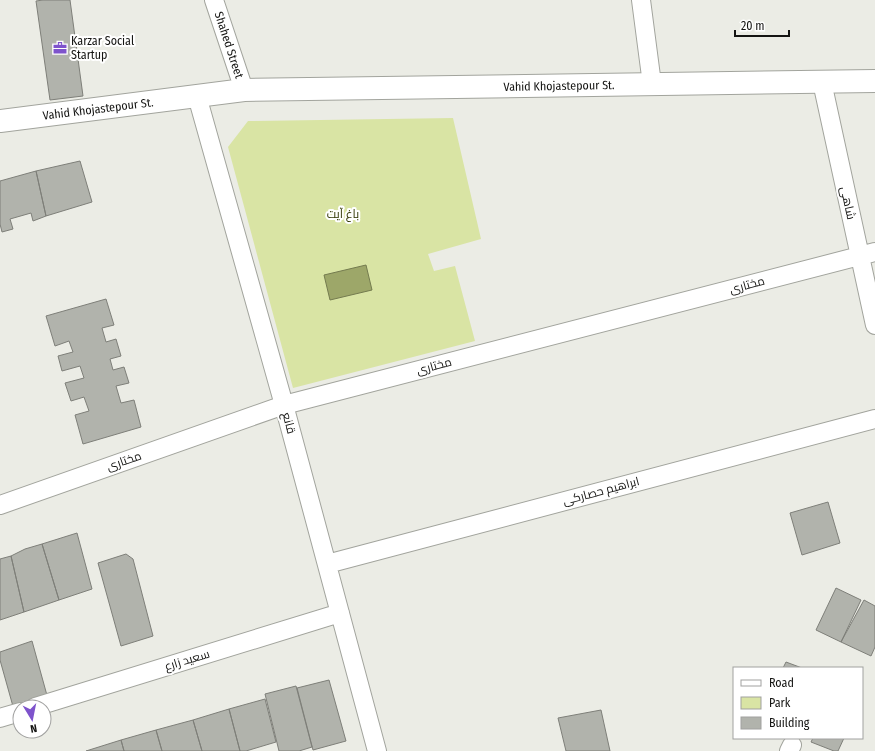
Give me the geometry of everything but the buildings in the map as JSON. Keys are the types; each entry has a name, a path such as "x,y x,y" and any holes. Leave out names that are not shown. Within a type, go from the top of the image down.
{"main road":[{"name":"Vahid Khojastepour St.","path":"0,121 244,90 875,81"}],"street":[{"name":"Shahed Street","path":"214,0 244,90"},
{"path":"641,0 652,84"},
{"name":"شاهی","path":"822,82 867,254 875,325"},
{"name":"قانع","path":"197,96 284,405 377,751"},
{"name":"مختاری","path":"0,505 284,405 867,254"},
{"name":"ابراهیم حصارکی","path":"327,564 875,418"},
{"name":"سعید زارع","path":"52,702 340,613"},
{"path":"0,718 12,714"}],"green space":[{"name":"باغ آیت","path":"453,118 481,239 428,254 434,271 455,266 475,341 293,388 228,147 248,121"}],"shaded area":[{"path":"366,265 372,290 330,300 324,275"}],"place":[{"name":"Karzar Social Startup","path":"60,48"}]}
